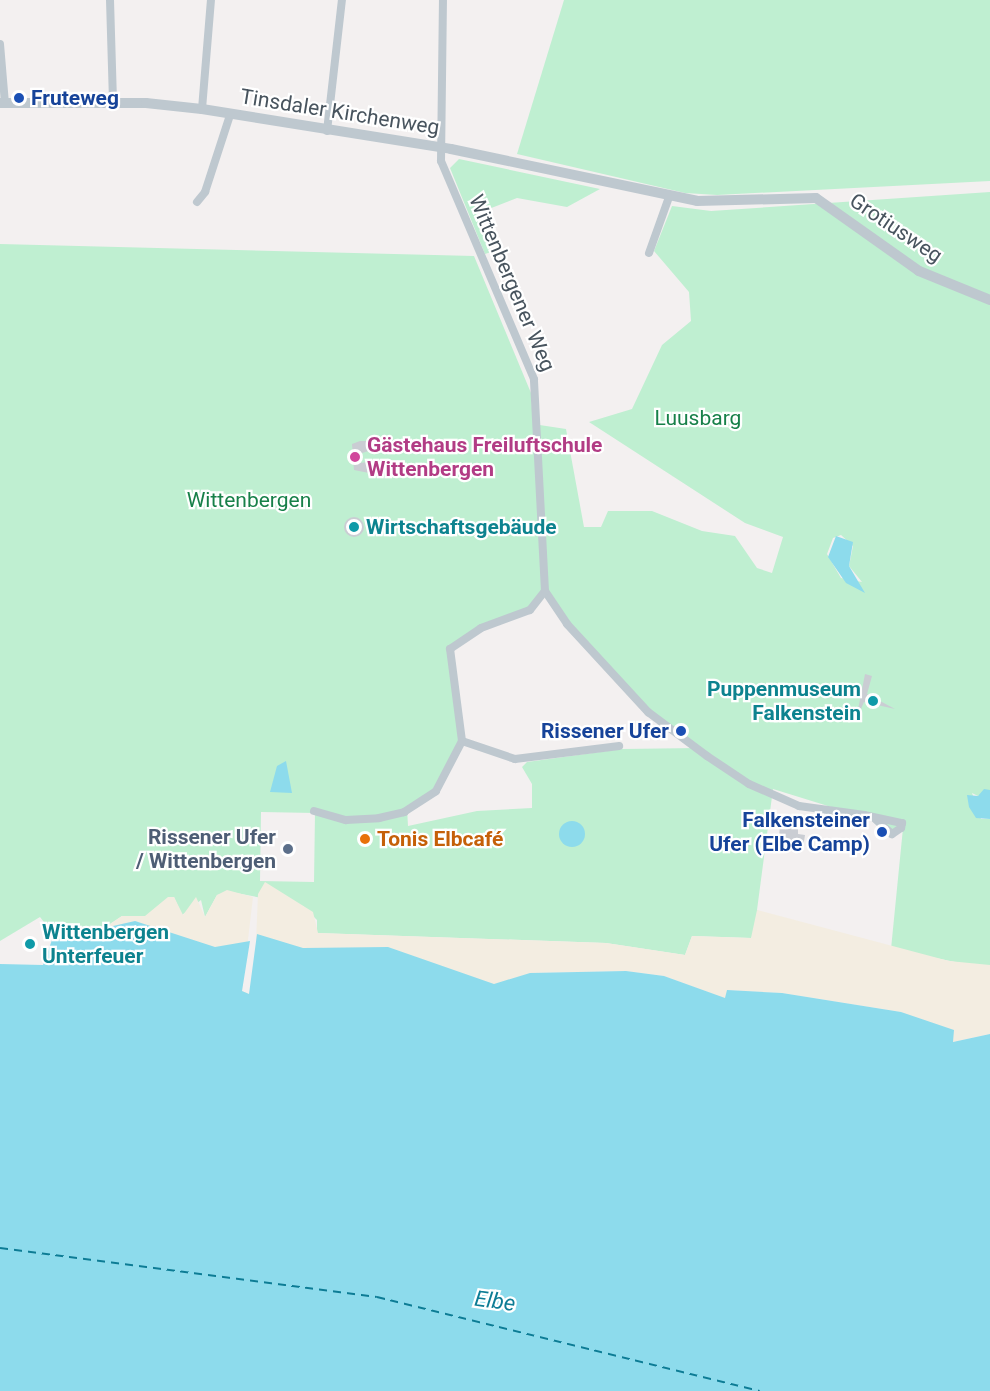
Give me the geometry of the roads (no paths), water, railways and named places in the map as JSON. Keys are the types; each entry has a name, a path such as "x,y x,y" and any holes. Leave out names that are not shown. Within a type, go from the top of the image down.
{"street":[{"path":"110,0 112,102"},
{"path":"202,109 211,0"},
{"path":"327,131 342,0"},
{"name":"Wittenbergener Weg","path":"442,0 439,149 534,379 545,591"},
{"path":"0,44 3,103"},
{"name":"Tinsdaler Kirchenweg","path":"3,103 112,102 202,109 439,149 669,197 712,203 816,198"},
{"path":"197,202 230,115"},
{"path":"649,253 669,197"},
{"name":"Grotiusweg","path":"816,198 919,271 990,300"},
{"path":"314,811 354,820 404,812 445,781 462,741 450,649 481,628 530,610 545,591 567,624 648,712 707,756 753,786 799,806 874,818"},
{"path":"462,741 516,759 619,746"}],"water":[{"path":"836,536 853,542 849,566 865,593 846,583 828,557"},
{"path":"286,761 292,793 270,792 277,766"},
{"path":"984,789 990,790 990,819 976,818 969,807 967,795 978,796"},
{"path":"572,821 581,825 585,834 581,843 572,847 563,843 559,834 563,825"},
{"name":"Elbe","path":"135,921 215,947 250,941 242,991 249,994 257,934 303,948 388,947 494,984 530,973 626,971 664,976 725,998 727,990 782,993 901,1012 954,1030 953,1042 990,1034 990,1391 0,1391 0,964 43,965 52,940 104,936 113,926"}],"place":[{"name":"Fruteweg","path":"19,98"},
{"name":"Gästehaus Freiluftschule Wittenbergen","path":"355,457"},
{"name":"Wirtschaftsgebäude","path":"354,527"},
{"name":"Puppenmuseum Falkenstein","path":"873,701"},
{"name":"Rissener Ufer","path":"681,731"},
{"name":"Falkensteiner Ufer (Elbe Camp)","path":"882,832"},
{"name":"Tonis Elbcafé","path":"365,839"},
{"name":"Rissener Ufer / Wittenbergen","path":"288,849"},
{"name":"Wittenbergen Unterfeuer","path":"30,944"}],"park label":[{"name":"Luusbarg","path":"698,418"},
{"name":"Wittenbergen","path":"249,500"}]}
